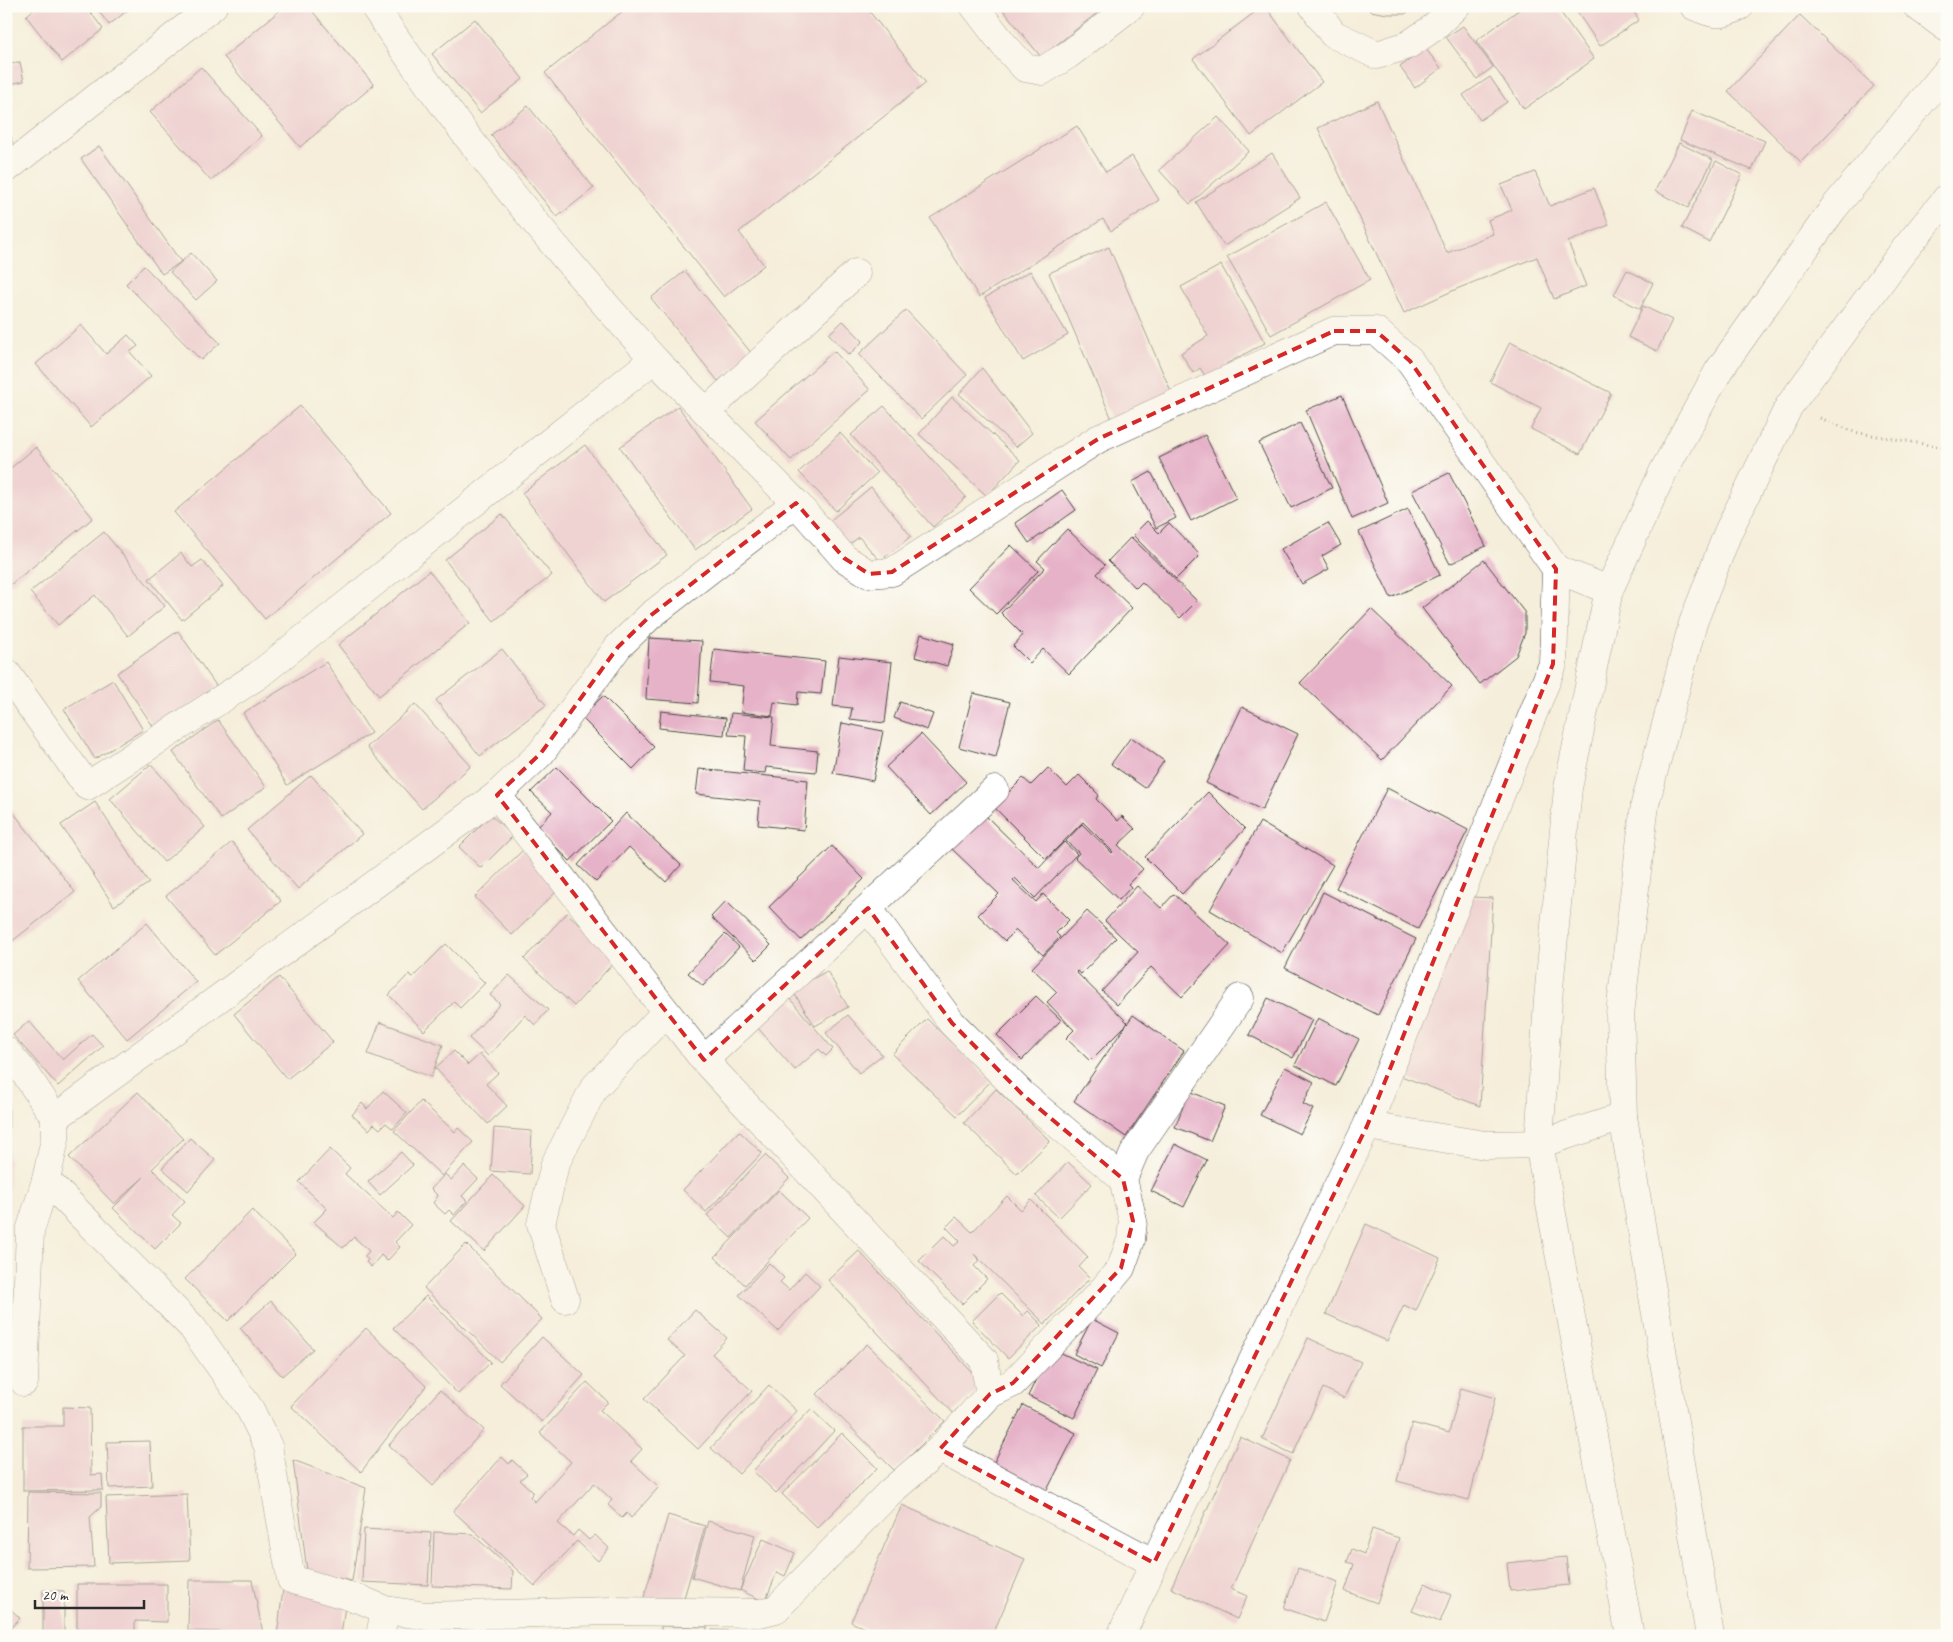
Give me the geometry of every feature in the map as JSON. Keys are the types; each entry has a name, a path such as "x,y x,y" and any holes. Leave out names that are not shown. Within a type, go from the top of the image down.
{"main road":[{"path":"6,169 213,6"},
{"path":"974,6 1004,45 1025,68 1042,71 1068,55 1131,6"},
{"path":"1313,6 1333,34 1378,55 1408,45 1432,28 1456,6"},
{"path":"1694,6 1712,14 1730,12 1740,6"},
{"path":"1917,6 1947,28"},
{"path":"382,9 453,120 606,306 654,359 796,503 844,558 869,574 892,572 1098,439 1334,331 1376,331 1410,361 1556,569 1609,590"},
{"path":"1630,1636 1539,1144 1548,999 1568,788 1609,590 1663,472 1719,370 1833,209 1947,71"},
{"path":"1710,1636 1623,1116 1620,1014 1645,804 1693,623 1728,532 1789,406 1901,254 1947,198"},
{"path":"706,411 856,273"},
{"path":"6,672 87,786 257,676 654,359"},
{"path":"55,1118 497,795 541,753 618,647 650,616 796,503"},
{"path":"1121,1636 1154,1563 1367,1126 1552,664 1556,569"},
{"path":"704,1060 994,790"},
{"path":"497,795 704,1060 984,1360 990,1394"},
{"path":"46,1180 192,1327 250,1409 268,1446 291,1579 362,1600 382,1623 427,1616 612,1611 760,1613 776,1609 890,1492 940,1449 990,1394 1013,1383 1100,1293 1121,1268 1130,1240 1132,1221 1122,1179 1023,1095 952,1023 868,908"},
{"path":"1122,1179 1135,1152 1240,998"},
{"path":"565,1299 541,1224 555,1164 594,1088 666,1012"},
{"path":"6,1051 26,1073 55,1118 55,1139 46,1180 30,1231 24,1382"},
{"path":"1367,1126 1485,1145 1539,1144 1623,1116"},
{"path":"940,1449 1154,1563"}],"path":[{"path":"1789,406 1854,432 1947,448"}],"highlighted area":[{"path":"1334,331 1376,331 1410,361 1556,569 1553,664 1367,1126 1154,1563 940,1449 990,1394 1013,1383 1121,1268 1133,1221 1123,1179 1023,1095 952,1023 868,908 704,1060 497,795 541,753 618,647 650,616 796,503 844,558 869,574 892,572 1098,439"}],"building":[{"path":"38,6 86,6 103,29 62,62 26,16"},
{"path":"95,6 133,6 109,25"},
{"path":"285,6 308,6 374,85 300,147 224,57"},
{"path":"629,6 865,6 926,83 739,232 764,265 724,297 545,73"},
{"path":"1000,6 1106,6 1041,57"},
{"path":"1265,6 1322,82 1251,136 1193,59"},
{"path":"1366,6 1415,6 1405,14 1388,14 1370,11"},
{"path":"1524,6 1556,6 1594,59 1524,109 1476,41"},
{"path":"1573,6 1630,6 1639,20 1600,46"},
{"path":"1800,15 1874,86 1801,162 1728,91"},
{"path":"475,19 523,79 480,113 432,54"},
{"path":"1463,26 1493,67 1477,79 1446,37"},
{"path":"1425,48 1441,68 1415,88 1400,67"},
{"path":"7,49 11,64 20,62 24,81 6,85"},
{"path":"201,67 262,136 211,181 150,112"},
{"path":"1490,77 1507,102 1480,120 1463,95"},
{"path":"1377,101 1447,253 1493,234 1488,220 1512,210 1501,185 1535,172 1550,206 1594,188 1609,225 1568,242 1586,286 1554,299 1537,257 1459,288 1404,313 1318,128"},
{"path":"528,106 594,188 557,217 491,135"},
{"path":"1692,111 1765,141 1752,170 1680,140"},
{"path":"1218,117 1249,151 1190,204 1159,170"},
{"path":"6,118 15,152 6,154"},
{"path":"1077,126 1106,172 1132,156 1159,200 1111,231 1103,219 979,297 930,218"},
{"path":"1679,143 1713,160 1688,208 1655,191"},
{"path":"99,146 181,262 162,274 81,159"},
{"path":"1272,153 1300,198 1224,246 1196,202"},
{"path":"1716,161 1742,175 1709,242 1682,228"},
{"path":"1326,202 1370,280 1271,335 1227,257"},
{"path":"1109,247 1172,394 1112,419 1049,273"},
{"path":"191,253 217,281 196,300 170,272"},
{"path":"1221,265 1265,343 1226,364 1233,376 1213,388 1200,368 1193,373 1181,353 1208,336 1181,287"},
{"path":"144,266 220,343 201,360 126,284"},
{"path":"1627,270 1653,283 1640,309 1614,295"},
{"path":"685,271 752,354 718,381 651,298"},
{"path":"1030,271 1068,335 1023,361 985,298"},
{"path":"1643,306 1672,320 1657,351 1628,337"},
{"path":"906,310 967,375 921,419 859,354"},
{"path":"843,321 863,341 849,355 829,334"},
{"path":"81,325 106,354 128,335 138,346 130,352 151,376 91,427 36,364"},
{"path":"1510,342 1611,393 1580,454 1531,429 1541,408 1490,382"},
{"path":"834,351 870,390 791,460 755,421"},
{"path":"982,368 1032,433 1016,447 959,394"},
{"path":"1342,395 1388,503 1352,519 1306,410"},
{"path":"952,397 1020,460 987,496 919,434"},
{"path":"300,406 391,513 265,619 174,512"},
{"path":"678,406 752,509 695,550 620,447"},
{"path":"884,406 966,497 933,527 851,435"},
{"path":"1300,423 1332,488 1291,508 1259,443"},
{"path":"840,433 877,473 836,511 799,472"},
{"path":"1205,435 1236,498 1191,521 1159,458"},
{"path":"585,445 667,555 604,602 522,493"},
{"path":"36,447 93,518 9,586 6,582 6,472"},
{"path":"1151,472 1176,518 1156,528 1132,482"},
{"path":"1449,473 1486,546 1450,564 1412,491"},
{"path":"871,487 911,536 880,561 859,537 845,548 826,524"},
{"path":"1062,490 1076,510 1029,543 1015,523"},
{"path":"1408,509 1440,575 1391,598 1359,532"},
{"path":"502,514 552,575 494,621 445,560"},
{"path":"1147,521 1159,533 1169,523 1200,555 1176,579 1133,535"},
{"path":"1328,523 1341,545 1322,556 1329,569 1302,584 1281,549"},
{"path":"1067,529 1105,565 1097,574 1132,608 1069,674 1043,649 1030,663 1013,646 1023,635 1001,613 1045,568 1037,561"},
{"path":"104,532 165,606 128,636 95,595 58,625 30,592"},
{"path":"1131,537 1197,601 1180,618 1142,582 1136,588 1108,561"},
{"path":"1011,545 1038,571 996,614 969,588"},
{"path":"181,553 192,567 202,560 223,586 182,620 149,579"},
{"path":"1484,560 1525,613 1525,633 1516,656 1480,684 1422,608"},
{"path":"429,571 470,623 379,696 338,645"},
{"path":"1371,609 1452,686 1382,760 1300,683"},
{"path":"178,631 217,687 155,729 117,673"},
{"path":"921,634 954,644 947,666 915,657"},
{"path":"649,638 702,641 698,703 646,699"},
{"path":"502,649 546,705 480,756 436,700"},
{"path":"714,649 825,661 821,694 798,692 797,705 774,702 772,716 741,712 744,686 710,682"},
{"path":"839,656 892,662 885,723 850,719 852,708 833,706"},
{"path":"326,662 371,733 287,785 243,713"},
{"path":"113,680 143,730 95,759 64,709"},
{"path":"973,693 1010,702 996,757 959,747"},
{"path":"603,696 654,747 633,769 581,717"},
{"path":"900,702 933,714 927,730 894,718"},
{"path":"415,704 471,766 422,809 367,747"},
{"path":"1242,707 1298,734 1262,810 1206,783"},
{"path":"661,711 726,718 724,735 659,728"},
{"path":"731,713 774,717 771,746 818,751 816,772 766,767 765,773 743,771 746,736 728,735"},
{"path":"218,720 266,787 221,819 173,752"},
{"path":"842,723 883,731 873,781 833,773"},
{"path":"921,734 966,782 931,815 886,767"},
{"path":"1131,737 1164,761 1145,788 1111,764"},
{"path":"151,764 205,827 164,862 110,799"},
{"path":"557,767 611,821 570,861 537,828 552,812 531,792"},
{"path":"1048,768 1067,787 1079,775 1099,795 1096,799 1118,821 1122,816 1135,829 1118,845 1143,869 1128,884 1131,887 1119,900 1075,858 1079,853 1066,841 1082,824 1113,852 1083,822 1046,859 994,807 1023,778 1031,785"},
{"path":"699,769 808,780 804,830 758,825 760,801 696,794"},
{"path":"311,775 362,834 298,889 247,830"},
{"path":"1387,788 1468,830 1418,929 1336,888"},
{"path":"1208,792 1245,829 1182,894 1145,857"},
{"path":"95,802 149,883 114,906 61,825"},
{"path":"6,803 75,892 6,946"},
{"path":"626,813 681,865 666,882 629,847 596,882 578,865"},
{"path":"984,814 1039,868 1064,842 1077,854 1035,898 1015,878 1013,880 1036,902 1043,894 1069,920 1056,933 1060,937 1043,955 1016,930 1005,941 978,915 999,894 951,848"},
{"path":"491,815 513,836 481,868 459,847"},
{"path":"1260,822 1333,865 1282,953 1210,910"},
{"path":"232,842 281,901 215,955 166,896"},
{"path":"832,846 864,879 801,940 769,907"},
{"path":"523,850 560,888 512,935 475,897"},
{"path":"1137,886 1161,908 1174,894 1230,945 1182,997 1151,967 1117,1005 1102,991 1138,952 1105,921"},
{"path":"1323,892 1416,939 1378,1015 1285,968"},
{"path":"1471,897 1493,898 1480,1106 1401,1076"},
{"path":"726,901 771,945 756,960 711,917"},
{"path":"1087,911 1116,938 1081,974 1076,972 1128,1023 1090,1061 1066,1038 1074,1030 1047,1002 1057,992 1032,968"},
{"path":"567,913 617,959 574,1006 524,959"},
{"path":"147,923 196,982 127,1039 78,981"},
{"path":"725,934 739,947 703,986 688,973"},
{"path":"446,944 485,983 460,1008 454,1002 424,1031 389,995 409,974 413,977"},
{"path":"827,971 848,1007 815,1026 792,990"},
{"path":"509,975 548,1010 535,1025 525,1015 488,1056 469,1038 500,1004 490,995"},
{"path":"279,977 333,1042 287,1079 234,1014"},
{"path":"1036,996 1061,1020 1022,1060 997,1035"},
{"path":"1268,998 1312,1020 1293,1058 1249,1035"},
{"path":"790,999 833,1049 826,1056 819,1049 795,1070 757,1027"},
{"path":"848,1015 882,1055 859,1073 826,1033"},
{"path":"1133,1015 1184,1051 1126,1137 1074,1101"},
{"path":"1318,1018 1359,1039 1336,1086 1295,1065"},
{"path":"927,1019 991,1081 957,1116 892,1054"},
{"path":"29,1021 63,1060 92,1034 103,1046 58,1086 13,1035"},
{"path":"380,1022 443,1045 431,1077 368,1054"},
{"path":"454,1051 468,1065 480,1054 498,1073 486,1084 507,1106 488,1124 435,1068"},
{"path":"1285,1067 1314,1082 1303,1104 1313,1109 1300,1134 1260,1115"},
{"path":"996,1089 1050,1141 1017,1174 964,1123"},
{"path":"383,1091 407,1113 393,1129 386,1123 380,1129 374,1124 369,1130 352,1115 362,1103 367,1109"},
{"path":"1189,1091 1225,1106 1210,1141 1175,1127"},
{"path":"138,1092 183,1139 152,1169 185,1201 172,1215 181,1223 155,1249 113,1208 144,1177 114,1204 69,1157"},
{"path":"6,1100 9,1100 8,1252 6,1252"},
{"path":"421,1101 455,1132 458,1128 473,1142 442,1176 394,1131"},
{"path":"494,1128 532,1131 530,1174 491,1171"},
{"path":"739,1131 762,1153 706,1212 683,1190"},
{"path":"190,1138 215,1160 188,1191 162,1168"},
{"path":"1175,1144 1207,1160 1184,1207 1151,1191"},
{"path":"330,1149 350,1168 345,1174 393,1218 398,1212 411,1225 395,1242 400,1247 387,1261 381,1255 371,1267 366,1262 368,1260 365,1256 369,1251 354,1237 343,1248 314,1222 327,1209 299,1182"},
{"path":"401,1152 413,1165 380,1195 368,1182"},
{"path":"765,1155 789,1178 731,1238 707,1215"},
{"path":"1068,1162 1092,1184 1059,1218 1036,1196"},
{"path":"464,1166 478,1179 462,1196 467,1201 454,1215 449,1210 445,1214 433,1203 438,1196 431,1189 445,1174 451,1180"},
{"path":"493,1175 525,1206 484,1251 451,1221"},
{"path":"779,1190 808,1218 745,1285 715,1257"},
{"path":"1007,1196 1021,1210 1031,1200 1088,1257 1079,1267 1090,1278 1045,1324 974,1254 979,1260 974,1266 987,1279 962,1304 919,1261 944,1236 954,1246 960,1241 946,1227 956,1217 972,1232"},
{"path":"252,1210 296,1253 228,1321 185,1279"},
{"path":"1366,1224 1440,1258 1416,1311 1404,1305 1387,1341 1326,1314"},
{"path":"466,1244 542,1319 500,1362 424,1288"},
{"path":"859,1251 983,1384 953,1413 828,1280"},
{"path":"769,1263 784,1278 780,1282 789,1290 805,1272 820,1286 778,1331 739,1295"},
{"path":"1000,1293 1023,1316 1028,1311 1042,1325 1008,1358 972,1321"},
{"path":"426,1296 491,1362 458,1394 393,1328"},
{"path":"271,1301 313,1349 282,1376 240,1328"},
{"path":"695,1310 727,1338 712,1354 752,1391 698,1449 644,1399 685,1356 667,1340"},
{"path":"1092,1319 1119,1333 1101,1368 1074,1354"},
{"path":"366,1328 426,1386 361,1472 291,1406"},
{"path":"542,1337 584,1375 542,1422 500,1384"},
{"path":"1308,1338 1361,1362 1344,1398 1323,1388 1293,1454 1262,1439"},
{"path":"867,1344 945,1421 895,1471 817,1394"},
{"path":"1051,1348 1097,1370 1074,1418 1028,1396"},
{"path":"587,1382 608,1402 600,1410 642,1449 631,1461 659,1487 631,1518 627,1513 622,1518 608,1505 612,1500 594,1483 558,1523 573,1536 578,1530 589,1540 595,1535 609,1548 598,1561 577,1541 535,1586 453,1511 502,1457 509,1464 512,1460 527,1474 520,1480 533,1492 530,1497 535,1502 571,1462 540,1433"},
{"path":"769,1385 797,1411 739,1474 711,1448"},
{"path":"1461,1388 1495,1398 1469,1500 1397,1481 1412,1423 1449,1433"},
{"path":"440,1390 484,1430 433,1486 389,1445"},
{"path":"1023,1405 1076,1433 1044,1496 991,1468"},
{"path":"63,1407 90,1408 91,1475 102,1474 103,1490 23,1491 23,1426 63,1426"},
{"path":"811,1409 834,1431 776,1493 753,1471"},
{"path":"842,1433 877,1468 817,1528 782,1494"},
{"path":"1240,1437 1290,1460 1231,1589 1247,1596 1237,1619 1171,1588"},
{"path":"150,1441 152,1486 109,1488 107,1442"},
{"path":"293,1460 366,1488 352,1581 307,1571"},
{"path":"28,1492 101,1493 101,1507 90,1517 94,1567 27,1568"},
{"path":"187,1494 190,1560 109,1563 106,1497"},
{"path":"902,1505 1025,1559 992,1636 882,1636 851,1622"},
{"path":"668,1515 705,1526 681,1608 644,1597"},
{"path":"708,1521 755,1535 740,1591 692,1577"},
{"path":"364,1529 431,1533 428,1585 362,1582"},
{"path":"1372,1529 1399,1538 1377,1603 1345,1591 1354,1564 1347,1562 1352,1549 1364,1554"},
{"path":"434,1532 472,1534 513,1571 512,1589 432,1586"},
{"path":"763,1539 795,1553 785,1576 777,1572 765,1602 740,1590"},
{"path":"1566,1557 1569,1585 1510,1591 1507,1563"},
{"path":"1298,1568 1338,1582 1324,1622 1284,1608"},
{"path":"189,1580 252,1580 263,1633 188,1631"},
{"path":"1425,1583 1451,1595 1440,1622 1412,1611"},
{"path":"77,1584 167,1584 167,1622 135,1621 135,1636 77,1636"},
{"path":"283,1589 346,1598 341,1636 277,1636"},
{"path":"43,1590 64,1591 64,1636 43,1636"},
{"path":"6,1605 20,1618 6,1633"},
{"path":"661,1626 707,1627 707,1636 661,1636"},
{"path":"712,1630 770,1632 770,1636 712,1636"}]}
